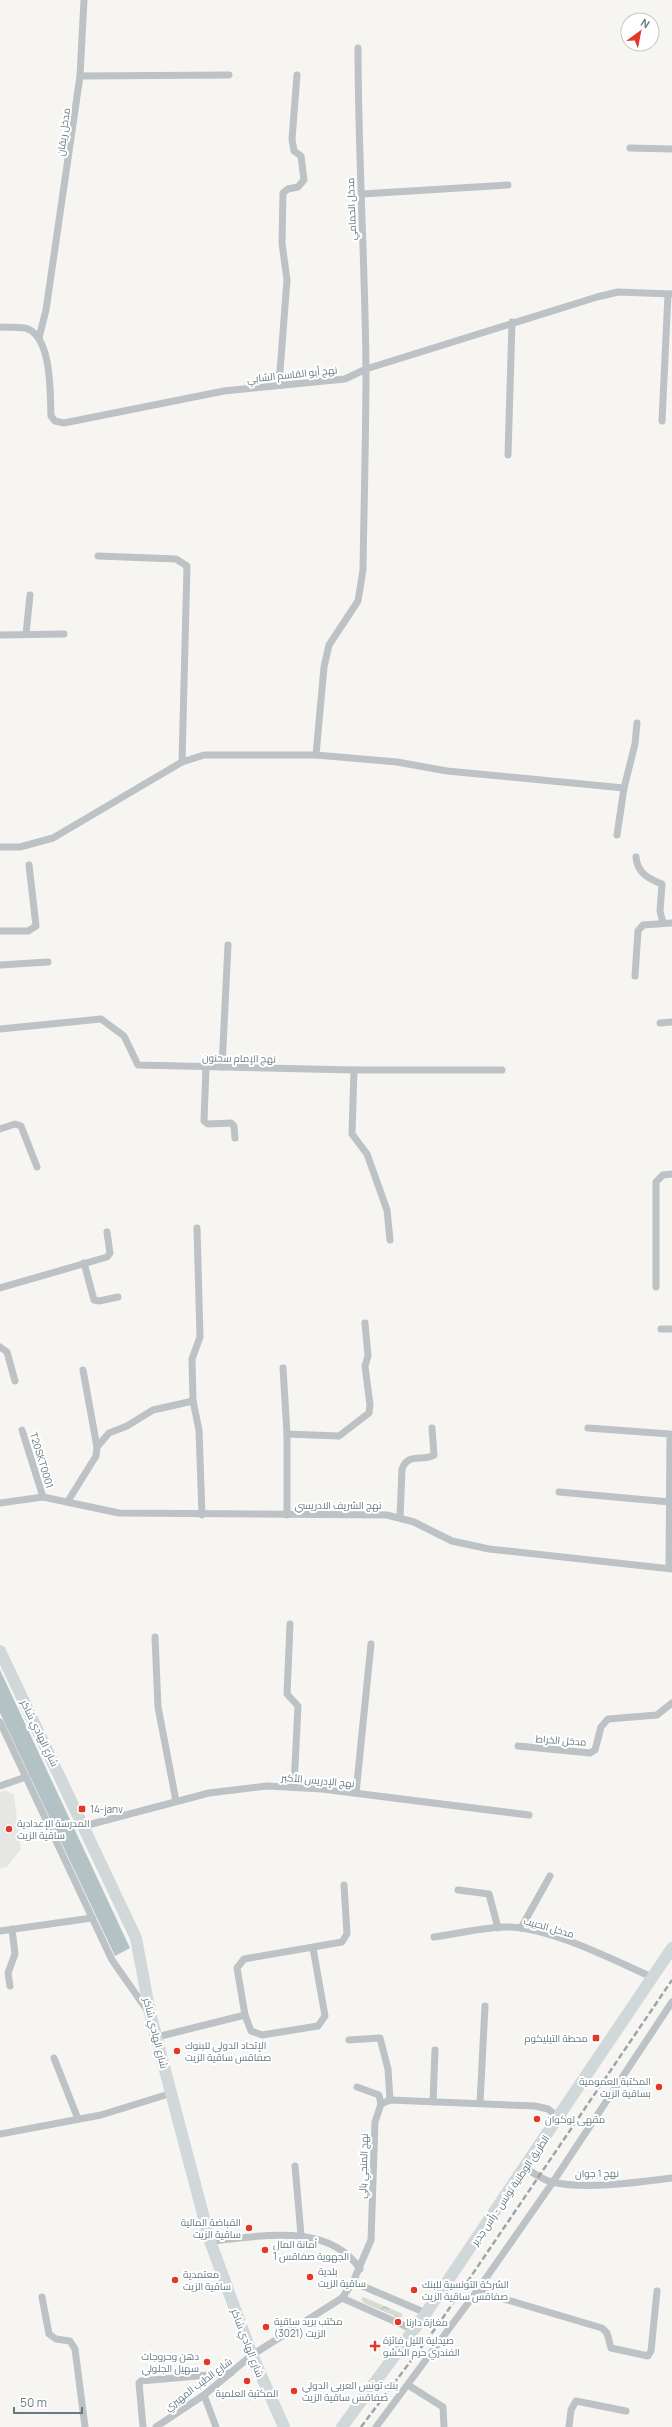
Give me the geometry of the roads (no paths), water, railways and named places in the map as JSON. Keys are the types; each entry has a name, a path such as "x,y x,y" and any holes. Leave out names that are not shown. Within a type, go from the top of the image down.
{"main road":[{"name":"شارع الهادي شاكر","path":"0,1651 136,1938 150,2013 210,2241 252,2355 284,2427"},
{"name":"الطريق الوطنية تونس - رأس جدير","path":"342,2427 426,2313 654,1978 672,1948"}],"street":[{"name":"مدخل ريقان","path":"39,338 46,310 80,76 84,0"},
{"name":"مدخل الحمامي","path":"316,755 323,674 329,645 358,601 362,588 366,369 362,194 358,155 358,48"},
{"path":"80,76 229,75"},
{"path":"279,384 287,280 282,243 283,193 288,189 298,187 304,180 301,156 294,151 292,139 297,75"},
{"path":"630,148 672,149"},
{"path":"362,194 508,185"},
{"name":"نهج أبو القاسم الشابي","path":"39,338 46,351 51,416 56,421 64,422 224,391 279,384 345,379 366,369 512,322 618,292 670,294"},
{"path":"662,421 670,294"},
{"path":"508,455 512,322"},
{"path":"0,327 28,329 39,338"},
{"path":"98,556 176,559 187,566 182,762"},
{"path":"26,634 30,595"},
{"path":"0,635 64,634"},
{"path":"617,835 624,788 635,744 637,723"},
{"path":"0,847 20,847 53,838 182,762 204,755 316,755 397,762 447,771 624,788"},
{"path":"636,857 637,864 648,879 662,884 660,910 663,923"},
{"path":"0,931 28,930 36,926 30,865"},
{"path":"636,976 638,931 643,925 672,923"},
{"path":"222,1067 228,945"},
{"path":"0,965 48,962"},
{"name":"نهج الإمام سحنون","path":"0,1029 100,1019 124,1036 138,1065 354,1070 502,1070"},
{"path":"660,1023 672,1022"},
{"path":"206,1067 204,1121 208,1124 231,1123 234,1126 235,1138"},
{"path":"354,1070 352,1134 367,1154 385,1206 390,1240"},
{"path":"0,1128 15,1124 21,1126 37,1167"},
{"path":"656,1287 656,1182 663,1175 672,1174"},
{"path":"197,1228 200,1337 192,1359 193,1401 199,1430 202,1515"},
{"path":"0,1288 84,1264 109,1255 107,1232"},
{"path":"84,1264 94,1300 99,1301 118,1297"},
{"path":"287,1434 339,1436 369,1413 370,1405 365,1366 368,1356 365,1323"},
{"path":"661,1329 672,1329"},
{"path":"0,1347 7,1352 15,1381"},
{"path":"283,1368 287,1434 287,1516"},
{"path":"68,1501 89,1470 96,1456 97,1448 83,1370"},
{"path":"97,1448 109,1433 127,1426 153,1410 193,1401"},
{"path":"400,1518 403,1466 413,1458 434,1455 432,1428"},
{"path":"588,1428 671,1434 671,1568"},
{"name":"T20SKT0001","path":"22,1430 43,1497"},
{"path":"559,1492 670,1502"},
{"name":"نهج الشريف الادريسي","path":"0,1504 43,1497 68,1501 88,1508 119,1513 287,1516 387,1515 414,1522 452,1541 489,1549 671,1568"},
{"path":"290,1624 287,1694 297,1702 298,1710 294,1786"},
{"path":"155,1637 158,1707 176,1801"},
{"path":"356,1793 371,1644"},
{"name":"مدخل الخراط","path":"518,1746 590,1753 595,1750 601,1727 608,1719 657,1715 672,1703"},
{"path":"0,1722 112,1960 150,2013"},
{"path":"0,1786 26,1777"},
{"name":"نهج الإدريس الأكبر","path":"84,1826 209,1793 267,1786 294,1786 529,1815"},
{"path":"521,1928 550,1876"},
{"path":"313,1948 325,2016 318,2026 262,2035 251,2031 245,2015 237,1968 244,1959 342,1942 347,1934 344,1885"},
{"path":"458,1890 489,1894 498,1928"},
{"path":"0,1931 92,1918"},
{"name":"مدخل الحبيب","path":"434,1937 498,1928 521,1928 589,1950 654,1978"},
{"path":"10,1986 8,1974 15,1954 12,1929"},
{"path":"376,2427 477,2290 553,2182 672,2002"},
{"path":"480,2102 485,2006"},
{"path":"157,2037 245,2015"},
{"path":"349,2040 380,2038 388,2069 390,2100"},
{"path":"433,2102 435,2050"},
{"path":"54,2058 78,2119"},
{"path":"357,2087 379,2095 381,2104 390,2100 480,2102 548,2109 559,2118"},
{"path":"0,2134 101,2115 172,2093"},
{"name":"نهج المنجي بالي","path":"252,2355 342,2298 360,2269 371,2240 375,2122 381,2104"},
{"path":"295,2166 301,2235"},
{"name":"نهج 1 جوان","path":"525,2168 540,2178 553,2182 618,2183 672,2178"},
{"path":"210,2241 301,2235 343,2250 360,2269"},
{"path":"353,2282 426,2313"},
{"path":"477,2290 602,2328 607,2333 611,2348 648,2356 651,2351 657,2292"},
{"path":"42,2297 49,2334 56,2339 70,2341 75,2349 85,2427"},
{"path":"342,2298 414,2330"},
{"name":"شارع الطيب المهيري","path":"156,2427 204,2395 252,2355"},
{"path":"143,2427 139,2393 139,2383 141,2381 231,2373"},
{"path":"408,2385 443,2407 444,2427"},
{"path":"204,2395 216,2427"},
{"path":"569,2427 571,2410 576,2400 626,2411"}],"railway":[{"path":"361,2427 438,2325 672,1980"}],"place":[{"name":"14-janv","path":"82,1809"},
{"name":"المدرسة الإعدادية ساقية الزيت","path":"9,1829"},
{"name":"محطة التيليكوم","path":"596,2038"},
{"name":"الإتحاد الدولي للبنوك صفاقس ساقية الزيت","path":"177,2051"},
{"name":"المكتبة العمومية بساقية الزيت","path":"659,2087"},
{"name":"مقهى لوكوان","path":"537,2119"},
{"name":"القباضة المالية ساقية الزيت","path":"249,2228"},
{"name":"أمانة المال الجهوية صفاقس 1","path":"265,2250"},
{"name":"بلدية ساقية الزيت","path":"310,2277"},
{"name":"معتمدية ساقية الزيت","path":"175,2280"},
{"name":"الشركة التونسية للبنك صفاقس ساقية الزيت","path":"414,2290"},
{"name":"مغازة دارنا","path":"398,2322"},
{"name":"مكتب بريد ساقية الزيت (3021)","path":"266,2327"},
{"name":"صيدلية الليل فائزة الفندري حرم الكشو","path":"375,2346"},
{"name":"دهن وحروجات سهيل الجلولي","path":"207,2362"},
{"name":"المكتبة العلمية","path":"247,2381"},
{"name":"بنك تونس العربي الدولي صفاقس ساقية الزيت","path":"294,2391"}]}
